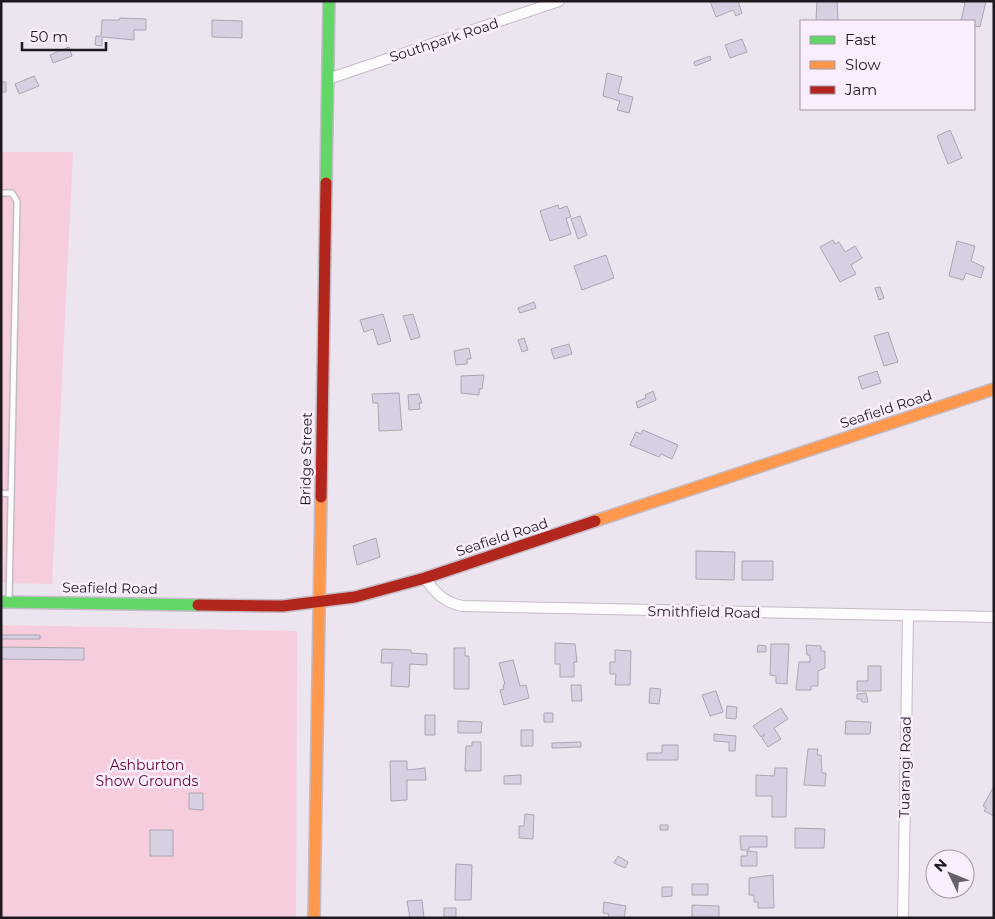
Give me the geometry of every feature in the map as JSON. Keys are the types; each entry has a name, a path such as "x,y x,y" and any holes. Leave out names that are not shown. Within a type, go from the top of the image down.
{"street":[{"name":"Bridge Street","path":"314,918 329,1"},
{"name":"Southpark Road","path":"328,79 560,1"},
{"name":"Seafield Road","path":"5,602 283,606 319,604 371,594 425,578 994,389"},
{"name":"Smithfield Road","path":"425,578 438,595 452,604 462,606 994,617"},
{"name":"Tuarangi Road","path":"903,918 908,616"}],"lane":[{"path":"1,193 12,193 16,201 11,494 5,602"},
{"path":"1,493 11,494"}],"green space":[{"path":"1,152 73,152 52,584 1,583"},
{"name":"Ashburton Show Grounds","path":"1,625 297,631 296,918 1,918"}],"building":[{"path":"710,1 738,1 742,13 736,16 733,10 716,17"},
{"path":"817,1 837,1 838,20 816,20"},
{"path":"959,1 986,1 980,27 975,26 975,20 961,20 965,3"},
{"path":"120,18 146,19 146,30 134,30 134,40 102,37 102,46 95,45 96,36 101,36 102,20 119,20"},
{"path":"212,20 242,21 242,38 212,37"},
{"path":"742,39 747,52 730,58 725,45"},
{"path":"69,47 72,56 53,63 50,55"},
{"path":"710,56 711,60 695,66 694,62"},
{"path":"607,73 622,77 618,93 633,97 629,113 617,110 620,101 603,96"},
{"path":"34,76 39,86 19,94 15,84"},
{"path":"1,82 6,82 6,92 1,92"},
{"path":"950,130 962,158 948,164 937,136"},
{"path":"558,205 559,209 567,206 571,217 566,218 571,234 550,241 540,211"},
{"path":"580,216 587,235 578,239 571,219"},
{"path":"833,240 835,244 839,242 845,252 855,246 862,258 851,265 856,274 840,282 820,247"},
{"path":"957,241 975,246 971,261 984,267 981,278 966,273 963,280 949,276"},
{"path":"606,255 614,278 582,290 574,266"},
{"path":"880,287 884,298 879,300 875,288"},
{"path":"534,302 536,308 520,313 518,308"},
{"path":"383,314 391,341 378,345 373,329 364,332 360,320"},
{"path":"413,314 420,337 411,340 403,316"},
{"path":"888,332 898,362 884,366 874,336"},
{"path":"524,338 528,350 522,352 518,340"},
{"path":"569,344 572,354 554,359 551,349"},
{"path":"469,348 471,359 467,359 467,364 456,365 454,351"},
{"path":"877,371 881,383 862,389 858,377"},
{"path":"484,375 479,395 461,393 461,376"},
{"path":"653,391 656,400 638,408 636,402 646,398 645,395"},
{"path":"399,393 402,430 379,431 378,403 373,403 372,394"},
{"path":"419,394 422,403 419,403 420,409 409,410 408,395"},
{"path":"643,430 678,445 672,459 661,454 659,457 630,445 636,432 641,434"},
{"path":"376,538 380,557 357,565 353,546"},
{"path":"696,551 735,552 734,580 696,579"},
{"path":"742,561 773,561 773,580 742,580"},
{"path":"1,635 40,635 40,639 1,639"},
{"path":"555,643 575,644 577,662 574,662 574,677 560,677 560,664 555,664"},
{"path":"771,644 789,644 787,684 776,683 776,676 770,675"},
{"path":"758,645 766,646 766,652 757,652"},
{"path":"806,645 821,646 821,651 825,651 825,668 818,671 818,686 811,686 811,690 796,690 799,662 810,662 810,655 807,655"},
{"path":"1,647 84,648 84,660 1,659"},
{"path":"454,648 465,648 465,656 469,656 469,689 454,689"},
{"path":"382,649 411,650 411,653 427,654 427,665 410,664 409,687 391,686 392,663 381,663"},
{"path":"615,650 631,651 630,685 615,685 616,674 610,674 610,662 615,662"},
{"path":"513,660 520,686 526,685 529,698 504,705 500,690 504,689 503,685 505,684 499,663"},
{"path":"868,666 881,666 881,691 857,691 857,681 868,681"},
{"path":"571,685 581,685 582,701 572,701"},
{"path":"650,688 661,689 659,704 649,703"},
{"path":"716,691 723,712 710,716 702,695"},
{"path":"866,693 868,702 862,702 861,699 857,699 857,694"},
{"path":"727,706 737,707 736,719 726,718"},
{"path":"781,708 788,719 774,728 781,739 768,747 762,738 765,734 761,737 753,726"},
{"path":"544,713 553,713 553,722 544,722"},
{"path":"425,715 435,715 435,735 425,735"},
{"path":"458,721 482,722 481,733 458,733"},
{"path":"846,721 871,722 870,734 845,734"},
{"path":"521,730 533,730 533,746 521,746"},
{"path":"714,734 736,736 735,751 729,751 729,742 714,741"},
{"path":"472,742 481,742 481,771 465,771 466,746 472,746"},
{"path":"581,742 581,747 552,748 552,743"},
{"path":"662,745 678,745 678,760 647,760 647,753 662,753"},
{"path":"808,749 818,749 817,755 821,755 822,773 826,773 825,786 804,785"},
{"path":"390,761 407,761 407,770 425,768 426,780 407,780 407,800 391,801"},
{"path":"775,768 787,768 786,817 772,817 772,796 756,796 756,775 774,776"},
{"path":"521,775 521,784 504,784 504,776"},
{"path":"994,786 994,816 984,811 986,808 983,806"},
{"path":"189,793 203,793 203,810 189,809"},
{"path":"525,814 534,815 533,839 519,838 519,826 524,826"},
{"path":"660,825 668,825 668,830 660,830"},
{"path":"795,828 825,829 824,848 795,848"},
{"path":"150,830 173,830 173,856 150,856"},
{"path":"740,836 767,836 767,847 749,847 749,850 741,850"},
{"path":"747,851 757,852 757,866 741,866 741,856 747,856"},
{"path":"618,856 628,862 625,868 614,863"},
{"path":"456,864 472,865 471,900 455,900"},
{"path":"773,875 774,908 758,908 758,902 754,902 754,895 749,895 749,878"},
{"path":"692,884 708,884 708,895 692,895"},
{"path":"662,887 672,887 672,896 662,897"},
{"path":"422,900 424,918 410,918 407,901"},
{"path":"604,902 626,906 624,918 608,918 609,914 603,913"},
{"path":"692,905 719,906 719,918 692,918"},
{"path":"444,908 456,908 456,917 444,917"}],"traffic: fast":[{"path":"326,183 329,1"},
{"path":"1,602 198,605"}],"traffic: slow":[{"path":"595,521 994,389"},
{"path":"314,918 321,497"}],"traffic: jam":[{"path":"321,497 326,183"},
{"path":"198,605 283,606 355,597 425,578 595,521"}]}
